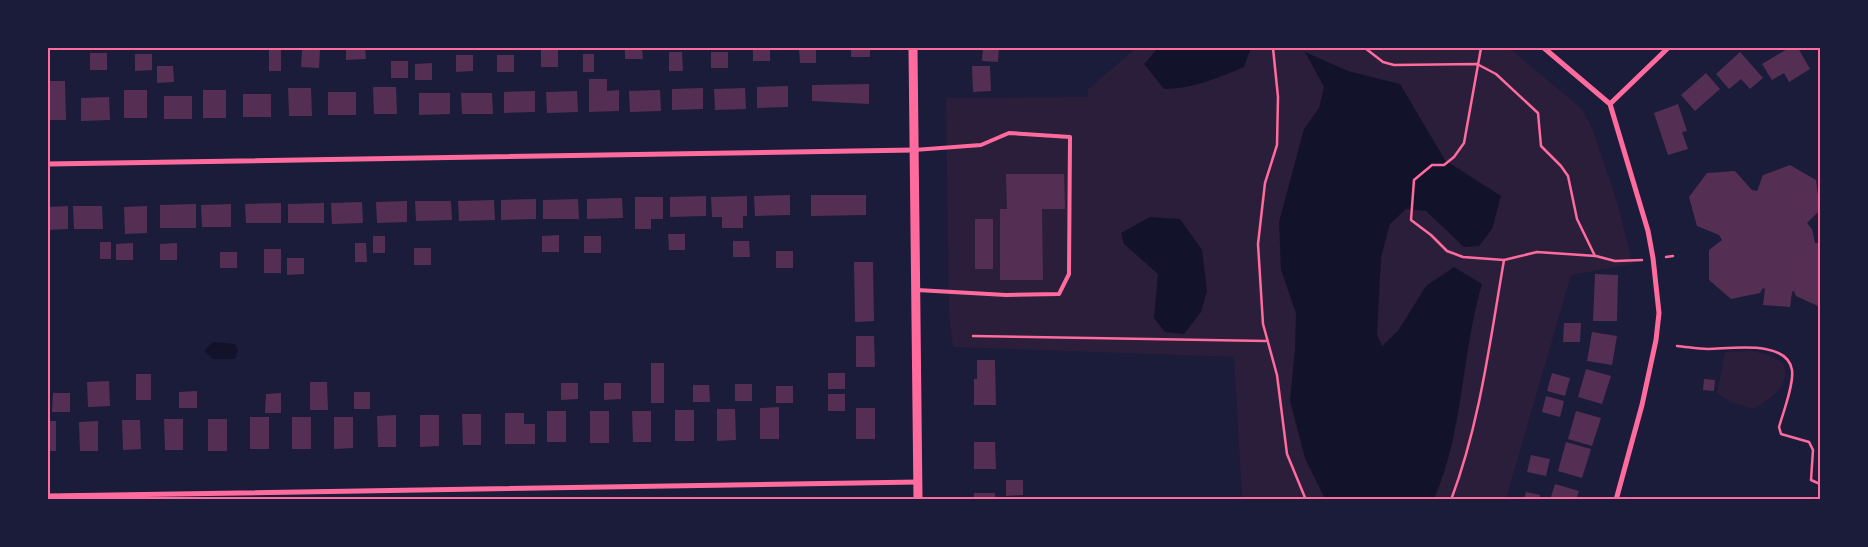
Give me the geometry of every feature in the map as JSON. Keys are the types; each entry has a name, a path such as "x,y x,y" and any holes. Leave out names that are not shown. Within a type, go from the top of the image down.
{"street":[{"path":"913,48 918,500"},
{"path":"1544,48 1610,104 1648,231 1659,313 1656,340 1642,405 1616,500"},
{"path":"1610,104 1668,48"},
{"path":"48,164 914,150"},
{"path":"48,496 918,482"}],"lane":[{"path":"914,150 981,145 1009,134 1070,137 1069,274 1059,294 1006,295 917,290"}],"path":[{"path":"1273,48 1278,97 1276,144 1264,182 1258,244 1266,341 1277,375 1287,454 1306,500"},
{"path":"1365,48 1383,62 1394,65 1478,64 1496,74 1538,113 1541,146 1568,176 1577,219 1596,256"},
{"path":"1481,48 1464,143 1454,157 1444,165 1432,165 1414,180 1411,220 1431,235 1446,251 1464,257 1504,260 1537,252 1596,256 1615,261 1642,260"},
{"path":"1666,256 1673,256"},
{"path":"1451,500 1462,470 1476,418 1504,260"},
{"path":"973,336 1266,341"},
{"path":"1678,346 1707,349 1756,347 1781,355 1789,362 1792,372 1779,427 1781,434 1809,442 1813,450 1811,480 1820,484"}],"shaded area":[{"path":"1136,48 1509,48 1582,109 1592,128 1615,195 1633,264 1571,275 1506,499 1242,499 1234,357 953,347 949,315 946,98 1087,97 1088,89"},
{"path":"1158,48 1251,48 1244,67 1195,85 1164,89 1144,64"},
{"path":"1305,52 1348,71 1400,84 1445,160 1501,196 1492,229 1479,246 1464,247 1426,211 1406,209 1390,224 1381,257 1377,335 1382,346 1398,331 1426,286 1454,267 1482,284 1475,311 1451,447 1434,499 1325,499 1305,458 1290,401 1296,313 1281,270 1279,222 1304,129 1319,108 1324,87"},
{"path":"1150,217 1180,219 1202,250 1207,291 1201,312 1184,334 1165,332 1154,318 1158,274 1124,244 1121,233"},
{"path":"213,342 235,344 238,351 235,359 213,359 204,351"},
{"path":"1752,351 1769,355 1783,363 1785,371 1782,385 1773,396 1753,409 1731,402 1717,393 1725,352"}],"building":[{"path":"346,48 365,48 366,59 346,60"},
{"path":"625,48 642,48 643,59 625,59"},
{"path":"753,48 770,48 770,61 753,61"},
{"path":"799,48 816,48 816,63 800,63"},
{"path":"851,48 870,48 870,57 851,57"},
{"path":"983,48 999,48 998,62 982,61"},
{"path":"1789,48 1798,48 1810,69 1789,82 1784,73 1772,80 1762,64"},
{"path":"269,50 281,50 281,71 269,71"},
{"path":"302,50 320,50 319,68 301,67"},
{"path":"541,50 558,50 558,67 541,67"},
{"path":"669,52 682,52 683,71 669,71"},
{"path":"711,52 728,52 728,68 711,68"},
{"path":"1740,52 1763,78 1750,89 1741,79 1729,89 1716,74"},
{"path":"90,53 107,53 107,70 90,70"},
{"path":"135,54 152,54 152,70 135,71"},
{"path":"583,54 594,54 594,72 583,72"},
{"path":"456,55 473,55 473,71 456,72"},
{"path":"497,55 514,55 514,72 497,72"},
{"path":"391,61 408,61 408,78 391,78"},
{"path":"432,63 432,80 415,80 415,64"},
{"path":"157,66 173,66 174,82 157,83"},
{"path":"972,66 990,66 991,91 973,92"},
{"path":"1706,73 1720,89 1695,111 1681,95"},
{"path":"589,79 607,79 607,91 619,90 619,111 589,112"},
{"path":"48,81 65,81 66,120 48,120"},
{"path":"869,84 869,104 812,101 812,85"},
{"path":"788,86 788,107 757,108 757,87"},
{"path":"373,87 396,87 397,114 374,114"},
{"path":"288,88 311,88 312,116 289,116"},
{"path":"703,88 703,109 672,110 672,89"},
{"path":"745,88 746,109 715,110 714,89"},
{"path":"124,90 147,90 147,118 124,118"},
{"path":"203,90 226,90 226,118 203,118"},
{"path":"660,90 661,111 630,112 629,91"},
{"path":"535,91 535,112 504,113 504,92"},
{"path":"577,91 578,112 547,113 546,92"},
{"path":"328,92 356,92 356,115 328,115"},
{"path":"419,93 450,93 450,114 419,115"},
{"path":"461,93 492,93 493,114 462,114"},
{"path":"243,94 271,94 271,117 243,117"},
{"path":"164,96 192,96 192,119 164,119"},
{"path":"109,97 110,120 81,121 81,98"},
{"path":"1678,104 1687,131 1682,132 1688,149 1668,155 1654,113"},
{"path":"1790,165 1816,180 1820,210 1807,223 1812,229 1815,243 1820,243 1820,307 1796,296 1794,291 1792,292 1790,307 1763,305 1765,289 1763,288 1760,293 1731,299 1709,280 1709,250 1722,240 1719,235 1697,226 1689,197 1707,173 1735,171 1752,190 1757,191 1763,175"},
{"path":"1006,174 1064,174 1065,209 1042,209 1043,280 1000,280 1000,209 1007,209"},
{"path":"790,195 790,215 755,216 754,196"},
{"path":"811,195 866,195 866,215 811,216"},
{"path":"706,196 706,216 670,217 670,197"},
{"path":"747,196 747,216 743,216 743,228 722,228 722,217 712,217 711,197"},
{"path":"635,197 663,197 663,219 651,219 651,229 635,229"},
{"path":"622,198 623,218 587,219 587,199"},
{"path":"536,199 536,219 501,220 501,200"},
{"path":"578,199 579,219 543,219 543,200"},
{"path":"494,200 495,220 459,221 458,201"},
{"path":"407,201 407,222 377,223 376,202"},
{"path":"415,201 451,201 452,220 416,221"},
{"path":"362,202 363,223 332,224 331,203"},
{"path":"281,203 281,223 246,223 245,204"},
{"path":"324,203 324,223 288,223 288,204"},
{"path":"196,204 196,228 160,228 160,205"},
{"path":"231,204 231,227 202,227 201,205"},
{"path":"68,206 68,229 48,230 48,207"},
{"path":"73,206 102,206 103,229 74,229"},
{"path":"147,206 147,233 125,234 124,207"},
{"path":"975,219 993,219 993,269 975,269"},
{"path":"668,234 685,234 685,250 669,250"},
{"path":"559,235 559,252 542,252 542,236"},
{"path":"373,236 385,236 385,253 373,253"},
{"path":"584,236 601,236 601,253 584,253"},
{"path":"733,241 749,241 750,257 733,257"},
{"path":"100,242 111,242 111,259 100,259"},
{"path":"133,243 133,260 116,260 116,244"},
{"path":"177,243 177,260 160,260 160,244"},
{"path":"355,243 366,243 367,262 355,262"},
{"path":"414,248 431,248 431,265 414,265"},
{"path":"264,249 281,249 281,273 264,273"},
{"path":"776,251 793,251 793,268 776,268"},
{"path":"220,252 237,252 237,268 220,268"},
{"path":"48,254 50,254 50,271 48,271"},
{"path":"287,258 304,258 304,274 287,275"},
{"path":"854,262 873,262 874,321 855,322"},
{"path":"1595,274 1618,275 1617,321 1593,321"},
{"path":"1564,323 1581,323 1580,342 1563,342"},
{"path":"1592,332 1617,336 1612,365 1587,361"},
{"path":"856,336 874,336 875,367 856,367"},
{"path":"977,360 995,360 996,405 974,405 974,379 977,379"},
{"path":"651,363 664,363 664,403 651,403"},
{"path":"1586,369 1611,376 1602,404 1578,397"},
{"path":"828,373 845,373 845,389 828,389"},
{"path":"1552,373 1570,378 1565,396 1547,391"},
{"path":"136,374 151,374 151,400 136,400"},
{"path":"1704,379 1715,380 1714,391 1703,390"},
{"path":"109,381 110,406 88,407 87,382"},
{"path":"310,382 327,382 328,410 310,410"},
{"path":"561,383 578,383 578,399 561,400"},
{"path":"604,383 621,383 621,399 604,400"},
{"path":"735,384 752,384 752,401 735,401"},
{"path":"693,385 709,385 710,402 693,402"},
{"path":"776,386 793,386 793,403 776,403"},
{"path":"197,391 197,408 179,408 179,392"},
{"path":"354,392 370,392 370,409 354,409"},
{"path":"53,393 70,393 70,412 52,412"},
{"path":"281,393 281,413 265,413 266,394"},
{"path":"828,394 845,394 845,411 828,411"},
{"path":"1546,396 1564,401 1560,417 1542,412"},
{"path":"779,407 779,439 760,439 760,408"},
{"path":"856,408 875,408 875,439 856,439"},
{"path":"717,409 735,409 736,440 717,441"},
{"path":"675,410 694,410 694,441 675,441"},
{"path":"547,411 566,411 566,442 547,442"},
{"path":"590,411 609,411 609,443 590,443"},
{"path":"632,411 651,411 651,442 633,442"},
{"path":"1576,411 1601,418 1592,446 1568,439"},
{"path":"505,413 524,413 524,424 535,424 535,444 505,444"},
{"path":"462,414 481,414 481,445 463,445"},
{"path":"396,415 396,447 378,447 377,416"},
{"path":"420,415 439,415 439,446 420,447"},
{"path":"250,417 269,417 269,449 250,449"},
{"path":"292,417 311,417 311,449 292,449"},
{"path":"334,417 353,417 353,448 334,449"},
{"path":"164,419 183,419 183,450 165,450"},
{"path":"208,419 227,419 227,451 208,451"},
{"path":"122,420 140,420 141,449 123,450"},
{"path":"48,421 56,421 56,451 48,451"},
{"path":"98,421 98,451 80,451 79,422"},
{"path":"974,442 995,442 996,469 974,469"},
{"path":"1566,442 1591,449 1582,478 1558,471"},
{"path":"1531,455 1550,459 1546,476 1527,472"},
{"path":"1006,480 1023,480 1023,495 1006,496"},
{"path":"1555,484 1579,491 1576,500 1550,500"},
{"path":"1526,492 1540,495 1539,500 1524,500"},
{"path":"974,493 995,493 995,500 974,500"}]}
